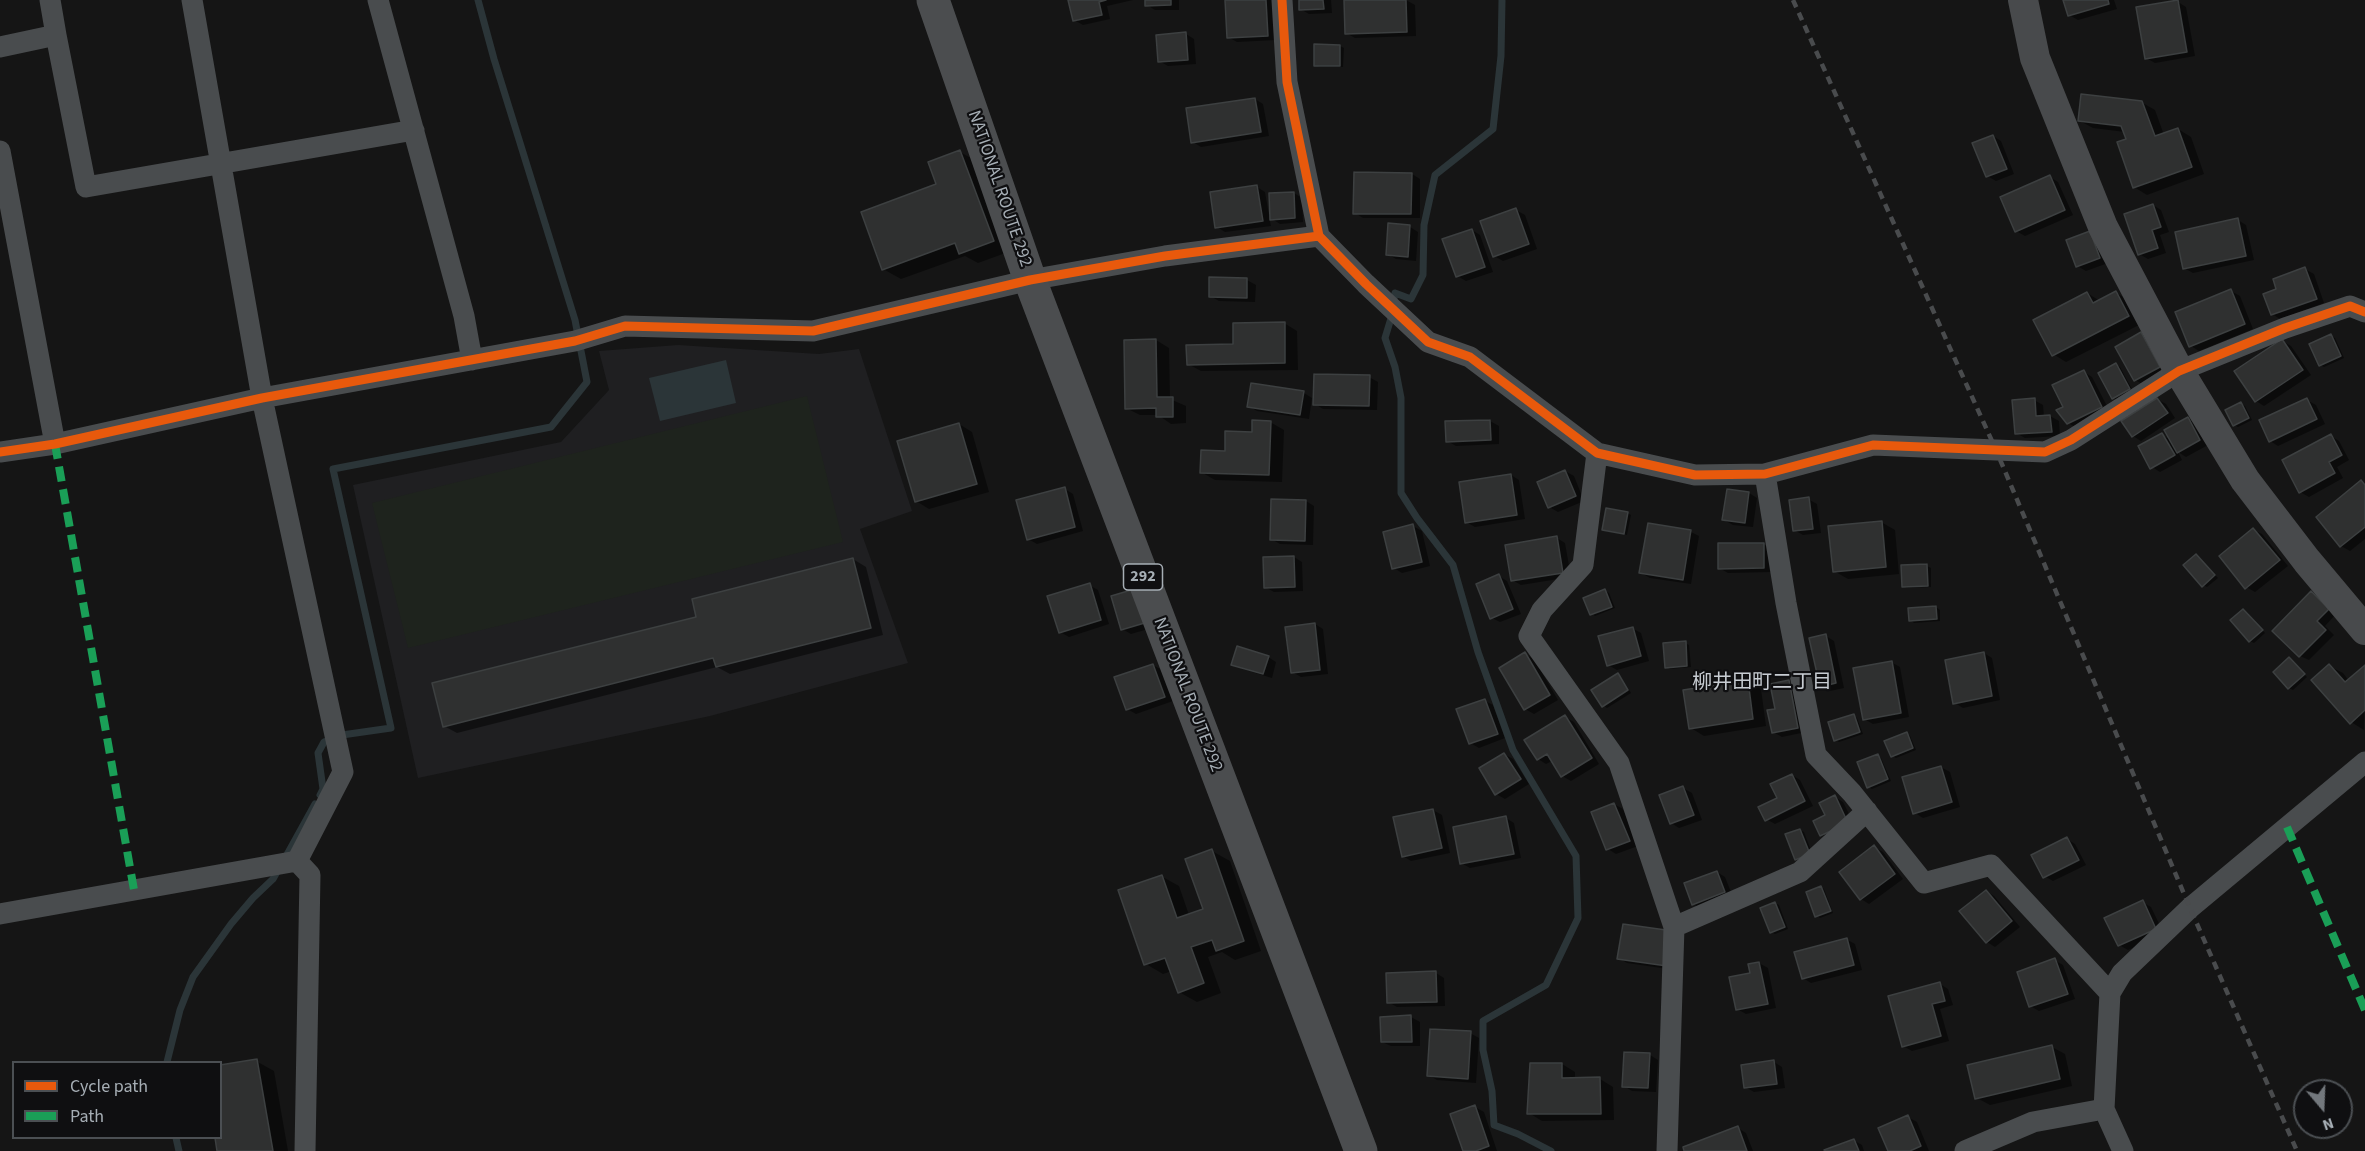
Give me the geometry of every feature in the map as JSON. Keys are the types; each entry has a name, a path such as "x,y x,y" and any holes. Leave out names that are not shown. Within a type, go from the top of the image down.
{"highway":[{"name":"NATIONAL ROUTE 292","path":"933,0 1030,280 1360,1151"}],"street":[{"path":"50,0 86,187 219,162 414,130"},
{"path":"192,0 262,398 343,772 297,861"},
{"path":"378,0 464,316 472,360"},
{"path":"1282,0 1287,82 1319,236 1428,342 1470,357 1597,453 1695,475 1765,474 1873,445 2045,452 2071,440 2179,371 2285,328 2350,306 2365,312"},
{"path":"2023,0 2035,58 2103,227 2179,371 2245,480 2307,561 2365,630"},
{"path":"0,47 56,35"},
{"path":"0,151 55,444"},
{"path":"0,452 55,444 262,398 575,341 625,326 813,332 1030,280 1165,256 1319,236"},
{"path":"1597,453 1583,565 1542,610 1529,636 1619,763 1674,927 1667,1151"},
{"path":"1765,474 1786,603 1816,755 1867,811 1924,883 1991,865 2110,993"},
{"path":"2123,1151 2104,1109 2110,993 2122,973 2190,908 2365,762"},
{"path":"1674,927 1800,872 1867,811"},
{"path":"0,914 297,861"},
{"path":"297,861 310,875 306,1151"},
{"path":"1965,1151 2033,1122 2104,1109"}],"shaded area":[{"path":"678,345 819,354 859,349 912,511 860,529 908,663 710,716 418,778 353,485 561,442 609,390 599,351"},
{"path":"726,360 736,403 660,421 649,378"},
{"path":"807,396 843,542 408,648 372,503"}],"building":[{"path":"1068,0 1106,0 1099,2 1102,15 1073,21"},
{"path":"1145,0 1171,0 1171,5 1145,6"},
{"path":"1225,0 1266,0 1268,36 1227,38"},
{"path":"1299,0 1323,0 1324,9 1299,10"},
{"path":"1344,0 1406,0 1407,32 1345,34"},
{"path":"2063,0 2108,0 2109,4 2068,16"},
{"path":"2178,0 2187,52 2145,59 2136,7"},
{"path":"1186,32 1188,60 1158,62 1156,35"},
{"path":"1314,44 1340,45 1340,66 1314,66"},
{"path":"2081,94 2142,101 2155,136 2178,128 2192,167 2133,188 2117,142 2126,139 2121,126 2078,121"},
{"path":"1255,98 1261,132 1191,143 1186,108"},
{"path":"1993,135 2007,169 1986,177 1972,143"},
{"path":"960,150 994,241 959,254 955,243 882,270 861,212 936,184 928,162"},
{"path":"1354,172 1412,173 1411,214 1353,214"},
{"path":"2050,175 2065,210 2015,232 2000,197"},
{"path":"1257,185 1263,221 1215,228 1210,192"},
{"path":"1294,192 1295,218 1270,220 1269,193"},
{"path":"2153,204 2161,227 2152,230 2158,248 2138,255 2124,214"},
{"path":"1516,208 1529,244 1493,257 1480,221"},
{"path":"2238,218 2246,256 2183,269 2175,232"},
{"path":"1388,223 1410,225 1408,257 1386,255"},
{"path":"1472,229 1485,267 1456,277 1442,239"},
{"path":"2090,231 2100,258 2076,267 2066,240"},
{"path":"2305,267 2317,299 2271,315 2263,294 2276,289 2273,279"},
{"path":"1209,277 1247,278 1247,298 1209,297"},
{"path":"2231,289 2245,324 2189,347 2175,312"},
{"path":"2116,291 2129,316 2052,356 2033,320 2087,292 2093,303"},
{"path":"1285,322 1285,363 1187,365 1186,345 1233,344 1233,323"},
{"path":"2141,332 2160,367 2134,381 2115,347"},
{"path":"2331,334 2341,356 2319,366 2309,344"},
{"path":"1156,339 1157,397 1173,397 1173,417 1156,417 1156,408 1125,409 1124,340"},
{"path":"2282,339 2303,370 2255,402 2234,371"},
{"path":"2116,363 2130,389 2112,399 2098,373"},
{"path":"2084,370 2102,407 2067,424 2056,410 2063,407 2052,385"},
{"path":"1314,374 1370,375 1369,406 1313,405"},
{"path":"1251,383 1304,391 1300,415 1247,407"},
{"path":"2035,398 2036,416 2050,415 2052,432 2015,434 2012,400"},
{"path":"2157,398 2168,413 2132,437 2121,421"},
{"path":"2307,398 2317,419 2269,442 2259,420"},
{"path":"2241,402 2249,418 2233,426 2225,410"},
{"path":"2188,417 2200,440 2177,453 2164,430"},
{"path":"1252,420 1271,421 1269,475 1200,473 1201,450 1225,451 1225,431 1252,432"},
{"path":"1490,420 1491,440 1446,442 1445,421"},
{"path":"959,423 977,484 915,502 897,441"},
{"path":"2162,433 2175,455 2150,469 2138,446"},
{"path":"2331,434 2342,455 2329,462 2335,473 2299,493 2282,460"},
{"path":"1565,470 1576,496 1548,508 1537,482"},
{"path":"1511,474 1517,515 1465,523 1459,482"},
{"path":"2361,480 2365,485 2365,527 2340,547 2316,517"},
{"path":"1065,487 1075,527 1027,540 1016,500"},
{"path":"1727,489 1749,492 1745,523 1722,520"},
{"path":"1809,497 1813,529 1793,531 1789,500"},
{"path":"1271,499 1306,500 1305,541 1270,540"},
{"path":"1606,508 1628,512 1624,534 1602,530"},
{"path":"1882,521 1886,567 1833,572 1828,526"},
{"path":"1648,523 1691,530 1683,580 1639,573"},
{"path":"1413,524 1422,562 1392,569 1383,532"},
{"path":"2253,528 2280,560 2245,589 2219,556"},
{"path":"1557,536 1563,573 1511,581 1505,545"},
{"path":"1718,543 1764,543 1764,568 1718,569"},
{"path":"2196,554 2215,575 2202,587 2183,565"},
{"path":"1294,556 1295,587 1264,588 1263,557"},
{"path":"853,558 871,628 716,667 713,658 443,727 432,683 696,617 692,599"},
{"path":"1927,564 1928,586 1902,587 1901,565"},
{"path":"1499,574 1513,609 1490,619 1476,584"},
{"path":"1090,583 1101,620 1059,633 1047,596"},
{"path":"1138,588 1148,622 1121,630 1111,596"},
{"path":"1605,589 1612,607 1590,615 1583,598"},
{"path":"2311,591 2329,609 2317,621 2326,630 2299,657 2272,631"},
{"path":"1936,606 1937,619 1909,621 1908,608"},
{"path":"2243,609 2263,630 2249,642 2230,620"},
{"path":"1315,623 1320,670 1291,673 1285,627"},
{"path":"1633,627 1641,656 1607,666 1598,636"},
{"path":"1826,634 1836,683 1820,687 1809,638"},
{"path":"1686,641 1687,666 1665,668 1663,643"},
{"path":"1237,646 1269,656 1263,674 1231,665"},
{"path":"1525,652 1550,695 1524,710 1499,668"},
{"path":"1984,652 1992,696 1953,704 1945,660"},
{"path":"2289,657 2305,674 2288,689 2273,672"},
{"path":"1892,661 1901,713 1863,720 1853,668"},
{"path":"1153,664 1165,697 1126,710 1114,677"},
{"path":"2329,664 2345,682 2365,665 2365,710 2350,724 2311,680"},
{"path":"1618,673 1628,690 1602,707 1591,690"},
{"path":"1748,680 1753,719 1689,729 1683,690"},
{"path":"1789,680 1798,728 1772,733 1767,710 1775,709 1770,684"},
{"path":"1485,699 1498,734 1469,744 1456,709"},
{"path":"1854,714 1860,732 1834,741 1828,722"},
{"path":"1565,715 1592,758 1561,777 1547,754 1537,760 1524,740"},
{"path":"1907,732 1913,748 1891,757 1884,741"},
{"path":"1504,753 1521,779 1495,795 1479,768"},
{"path":"1878,754 1888,779 1867,788 1857,762"},
{"path":"1941,766 1952,802 1913,814 1902,777"},
{"path":"1792,774 1805,801 1765,821 1758,807 1777,798 1770,784"},
{"path":"1683,786 1694,815 1670,824 1659,795"},
{"path":"1835,795 1848,823 1820,836 1813,821 1825,815 1819,803"},
{"path":"1614,803 1630,841 1606,850 1591,812"},
{"path":"1433,809 1442,848 1402,857 1393,817"},
{"path":"1506,816 1514,854 1460,864 1453,827"},
{"path":"1800,829 1810,854 1795,860 1785,834"},
{"path":"2067,837 2079,860 2043,878 2031,855"},
{"path":"1874,845 1895,874 1860,900 1839,872"},
{"path":"1212,849 1244,941 1216,951 1212,940 1191,947 1204,983 1178,993 1165,958 1144,965 1118,890 1162,875 1177,918 1203,909 1185,859"},
{"path":"1717,871 1725,892 1692,905 1684,883"},
{"path":"1821,886 1831,911 1815,917 1806,892"},
{"path":"1986,890 2012,921 1986,943 1959,911"},
{"path":"2143,900 2156,929 2118,946 2104,918"},
{"path":"1775,902 1785,927 1770,933 1760,908"},
{"path":"1623,924 1673,931 1667,966 1617,959"},
{"path":"1847,938 1854,965 1802,979 1794,952"},
{"path":"2055,958 2068,994 2029,1007 2017,972"},
{"path":"1759,962 1768,1004 1736,1010 1729,977 1750,973 1748,964"},
{"path":"1436,971 1437,1002 1387,1003 1386,973"},
{"path":"1940,982 1945,1001 1932,1004 1941,1036 1902,1047 1888,996"},
{"path":"1411,1015 1412,1042 1381,1042 1380,1017"},
{"path":"1430,1029 1471,1031 1468,1079 1427,1076"},
{"path":"2052,1045 2060,1079 1975,1099 1967,1065"},
{"path":"1624,1052 1650,1053 1648,1088 1622,1087"},
{"path":"257,1059 273,1151 217,1151 215,1139 222,1139 222,1065"},
{"path":"1774,1060 1777,1084 1744,1088 1741,1065"},
{"path":"1530,1063 1562,1063 1562,1078 1600,1077 1601,1114 1527,1114"},
{"path":"1475,1105 1489,1146 1476,1151 1463,1151 1450,1114"},
{"path":"1908,1115 1921,1146 1910,1151 1888,1151 1878,1128"},
{"path":"1738,1126 1747,1151 1684,1151 1683,1147"},
{"path":"1854,1139 1859,1151 1824,1150"}],"waterway":[{"path":"320,795 323,789 318,753 324,742 342,735 391,728 333,469 551,427 587,382 575,320 494,59 478,0"},
{"path":"1393,304 1395,293 1411,299 1423,275 1424,225 1435,175 1493,129 1501,56 1502,0"},
{"path":"1392,315 1385,338 1395,367 1401,398 1401,493 1453,565 1478,652 1513,750 1576,856 1578,918 1546,985 1483,1021 1483,1050 1492,1091 1494,1125 1551,1151"},
{"path":"284,860 315,804"},
{"path":"167,1061 180,1010 193,977 231,924 273,879 278,870"},
{"path":"176,1139 179,1151"}],"railway":[{"path":"1793,0 1996,450 2190,908 2297,1151"}],"marked path":[{"path":"55,444 134,890"},
{"path":"2287,827 2365,1010"}],"cycle path":[{"path":"1282,0 1287,82 1319,236 1428,342 1470,357 1597,453 1695,475 1765,474 1873,445 2045,452 2071,440 2179,371 2285,328 2350,306 2365,312"},
{"path":"0,452 55,444 262,398 575,341 625,326 813,331 1030,280 1165,256 1319,236"}],"district":[{"name":"柳井田町二丁目","path":"1762,684"}]}
